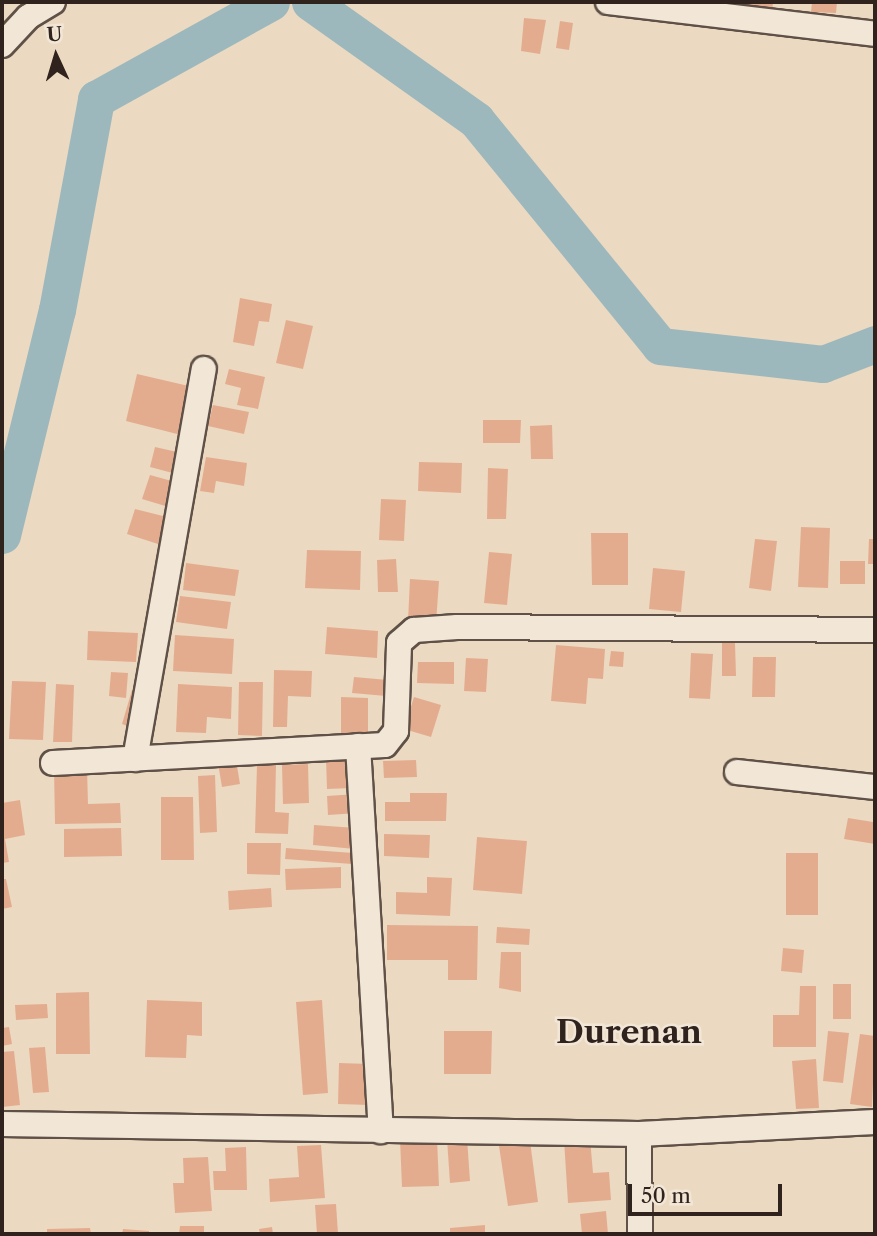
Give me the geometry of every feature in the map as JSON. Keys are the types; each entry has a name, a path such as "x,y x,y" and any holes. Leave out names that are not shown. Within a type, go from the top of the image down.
{"street":[{"path":"2,45 28,17 53,2"},
{"path":"608,2 875,34"},
{"path":"135,760 204,369"},
{"path":"53,763 358,746 393,741 398,719 400,643 414,630 457,626 875,630"},
{"path":"358,746 381,1131"},
{"path":"737,772 875,787"},
{"path":"2,1124 639,1134 875,1122"},
{"path":"639,1134 640,1234"}],"building":[{"path":"746,2 773,2 772,13 745,11"},
{"path":"812,2 837,2 836,13 811,12"},
{"path":"524,18 546,20 540,54 521,51"},
{"path":"560,21 573,23 569,50 556,48"},
{"path":"240,298 272,304 269,322 259,321 254,346 233,342"},
{"path":"286,320 313,326 303,369 276,363"},
{"path":"229,369 265,377 258,409 237,405 241,388 225,384"},
{"path":"137,374 193,387 181,435 126,421"},
{"path":"213,405 249,412 244,434 208,426"},
{"path":"483,420 521,420 520,443 483,443"},
{"path":"552,425 553,459 531,459 530,426"},
{"path":"155,447 186,454 180,475 150,467"},
{"path":"206,457 247,463 244,486 216,481 214,493 200,491"},
{"path":"419,462 462,463 461,493 418,491"},
{"path":"488,468 508,469 506,519 487,519"},
{"path":"150,475 179,483 172,508 142,499"},
{"path":"381,499 406,500 404,541 379,540"},
{"path":"135,509 167,517 158,544 127,534"},
{"path":"801,527 830,528 828,588 798,587"},
{"path":"591,533 628,533 628,585 592,585"},
{"path":"755,539 777,541 771,591 749,588"},
{"path":"869,539 875,539 875,564 868,564"},
{"path":"307,550 361,551 360,590 305,588"},
{"path":"489,552 512,554 507,605 484,603"},
{"path":"396,559 398,592 378,592 377,560"},
{"path":"840,561 865,561 865,584 840,584"},
{"path":"186,563 239,570 235,596 183,590"},
{"path":"653,568 685,571 681,612 649,609"},
{"path":"410,579 439,581 436,623 408,621"},
{"path":"180,596 231,602 227,629 176,622"},
{"path":"327,627 378,631 377,658 325,654"},
{"path":"88,631 138,633 136,662 87,660"},
{"path":"175,635 234,639 232,674 173,671"},
{"path":"722,643 735,643 736,676 722,676"},
{"path":"556,645 605,649 603,679 588,678 586,704 551,701"},
{"path":"611,651 624,652 623,667 609,666"},
{"path":"691,653 713,654 710,699 689,698"},
{"path":"753,657 776,657 775,697 752,697"},
{"path":"466,658 488,659 486,692 464,691"},
{"path":"418,662 454,662 454,684 417,683"},
{"path":"274,670 312,671 311,697 288,696 287,727 273,727"},
{"path":"111,672 128,673 126,698 109,696"},
{"path":"354,677 388,680 386,696 352,693"},
{"path":"12,681 46,682 43,740 9,739"},
{"path":"239,682 263,682 262,736 238,735"},
{"path":"56,684 74,685 72,742 53,742"},
{"path":"178,684 232,687 231,719 207,717 206,733 176,732"},
{"path":"132,690 143,693 133,728 122,724"},
{"path":"341,697 368,698 368,734 341,733"},
{"path":"414,697 441,705 431,737 404,729"},
{"path":"350,757 352,788 327,789 326,758"},
{"path":"236,760 240,784 222,787 218,763"},
{"path":"416,760 417,777 384,778 383,761"},
{"path":"257,764 276,765 275,812 289,813 288,834 255,833"},
{"path":"308,764 309,803 283,804 282,765"},
{"path":"87,768 88,804 120,803 121,823 55,824 54,769"},
{"path":"215,775 217,832 200,833 198,776"},
{"path":"410,793 447,793 446,821 385,821 385,802 410,802"},
{"path":"356,794 358,813 328,815 327,796"},
{"path":"161,797 193,797 194,860 161,860"},
{"path":"20,800 25,835 5,839 9,862 2,863 2,803"},
{"path":"875,816 875,844 844,839 848,818 873,822"},
{"path":"314,825 356,828 355,849 313,845"},
{"path":"121,828 122,856 64,857 64,829"},
{"path":"384,834 430,835 429,858 384,856"},
{"path":"477,837 527,841 522,894 473,890"},
{"path":"247,843 281,843 280,875 247,874"},
{"path":"286,848 353,853 352,864 285,859"},
{"path":"786,853 818,853 818,915 786,915"},
{"path":"341,867 341,888 286,890 285,869"},
{"path":"427,877 452,878 450,916 396,914 396,892 427,893"},
{"path":"2,879 6,879 12,907 2,909"},
{"path":"271,888 272,907 229,910 228,891"},
{"path":"387,925 478,926 477,980 448,980 448,960 387,960"},
{"path":"497,927 530,929 529,945 496,943"},
{"path":"783,948 804,950 802,973 781,971"},
{"path":"501,952 521,952 521,992 499,988"},
{"path":"833,984 851,984 851,1019 833,1019"},
{"path":"800,986 816,986 816,1047 773,1047 773,1015 799,1015"},
{"path":"89,992 90,1054 56,1054 56,993"},
{"path":"147,1000 202,1002 202,1036 187,1035 186,1058 145,1057"},
{"path":"322,1000 328,1093 303,1095 296,1002"},
{"path":"47,1004 48,1018 16,1020 15,1005"},
{"path":"9,1027 12,1044 2,1046 2,1028"},
{"path":"444,1031 492,1031 491,1074 444,1074"},
{"path":"828,1031 849,1033 843,1083 823,1081"},
{"path":"860,1034 875,1036 872,1107 850,1104"},
{"path":"45,1047 49,1092 33,1093 29,1048"},
{"path":"14,1051 20,1105 2,1107 2,1052"},
{"path":"816,1059 819,1108 796,1109 792,1061"},
{"path":"339,1063 369,1064 369,1105 338,1104"},
{"path":"437,1138 439,1186 402,1187 400,1139"},
{"path":"467,1138 470,1181 450,1183 447,1139"},
{"path":"590,1138 593,1173 609,1172 611,1200 568,1203 564,1140"},
{"path":"530,1141 538,1202 508,1206 499,1146"},
{"path":"321,1145 325,1198 270,1202 269,1179 299,1177 297,1146"},
{"path":"246,1147 247,1190 214,1190 213,1171 226,1171 225,1148"},
{"path":"208,1157 212,1211 175,1213 173,1183 184,1183 183,1158"},
{"path":"336,1204 338,1234 317,1234 315,1205"},
{"path":"606,1211 608,1234 582,1234 580,1214"},
{"path":"485,1225 485,1234 450,1234 450,1228"},
{"path":"180,1226 204,1226 204,1234 179,1234"},
{"path":"272,1227 273,1234 260,1234 259,1229"},
{"path":"90,1228 91,1234 47,1234 47,1229"},
{"path":"123,1229 149,1231 149,1234 122,1234"}],"waterway":[{"path":"2,535 57,310 96,99 271,2"},
{"path":"310,2 476,120 660,346 823,364 875,344"}],"district":[{"name":"Durenan","path":"629,1032"}]}
